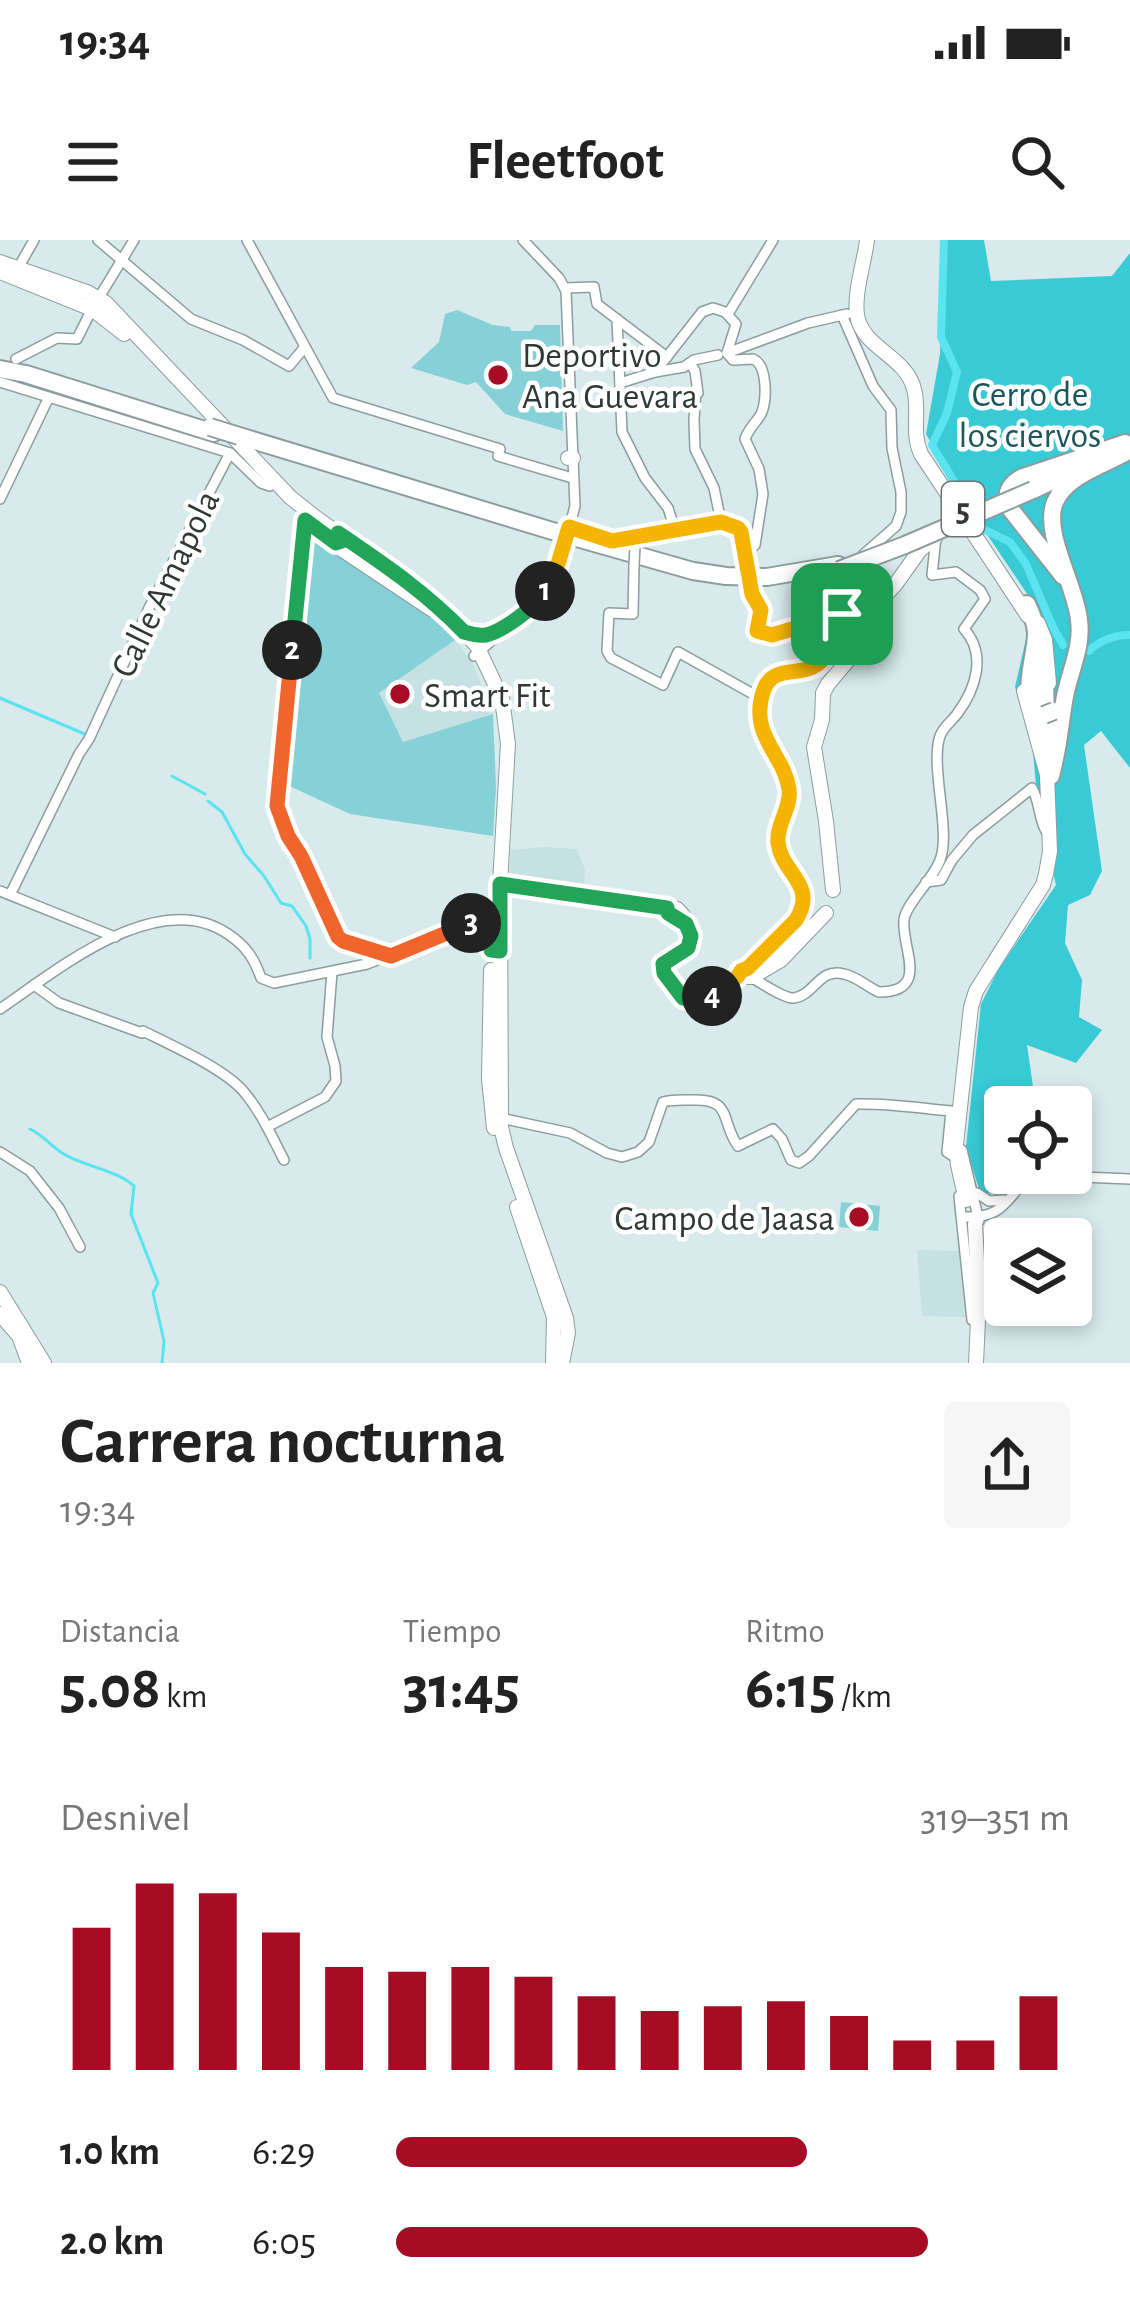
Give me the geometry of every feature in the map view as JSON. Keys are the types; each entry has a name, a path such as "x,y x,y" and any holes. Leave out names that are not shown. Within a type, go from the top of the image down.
{"highway":[{"path":"5,364 212,430 237,443 692,575 725,580 768,581 838,567 1129,444"},
{"path":"1027,604 1036,625 1030,702 1034,708 1048,708 1061,696 1076,647 1075,615 1064,579 1014,515 1008,493 1023,477 1129,444"},
{"path":"1049,775 1058,748 1048,708 1078,647 1079,614 1052,512 1058,495 1070,482 1129,444"},
{"path":"1031,675 1040,671 1046,681 1049,775"}],"main road":[{"name":"5","path":"869,240 853,313 865,334 911,381 917,447 1029,619 1031,645 1024,692 1048,708 1050,851 1043,885 984,977 971,1007 956,1148 970,1213 975,1331"},
{"path":"0,262 96,304 310,518"},
{"path":"0,272 96,304 270,486 431,610 475,651"},
{"name":"5","path":"853,313 908,367 915,380 920,394 921,445 953,499"},
{"path":"939,536 951,519 953,499 962,502 980,535"},
{"path":"500,884 672,908 668,913 690,929 688,948 662,968 677,993 690,999 715,994 781,960 826,913 836,895 814,747 825,688 855,652 862,620 920,550 969,522"},
{"name":"5","path":"956,1148 974,1008 1051,875 1054,851 1047,653 1041,629 969,522"},
{"path":"335,537 426,594 464,632 499,692 491,928 496,951 501,1118 506,1148 559,1313 562,1363"},
{"path":"464,632 489,634"},
{"path":"501,721 508,744 490,1095 515,1227 559,1313"},
{"path":"492,908 498,903 501,867"},
{"path":"476,921 491,928"},
{"path":"0,1292 32,1354"},
{"path":"0,1314 32,1354"},
{"path":"553,1363 561,1334"}],"street":[{"path":"18,268 34,240"},
{"path":"98,240 191,319 289,366 304,348"},
{"path":"5,364 57,338 77,339 134,240"},
{"path":"247,240 331,395 568,477"},
{"path":"520,240 565,288 571,458 568,528"},
{"path":"475,651 544,604 574,506 561,289 520,240"},
{"path":"728,314 772,240"},
{"path":"565,288 594,286 597,304 667,357"},
{"path":"659,372 702,312 718,308 736,324 722,354"},
{"path":"620,383 722,354 808,322 853,313 875,390 891,410 901,502 896,526 863,555 855,588 827,654 803,670 777,674 761,699 764,736 789,790 778,844 803,896 796,920 746,975 788,998 802,995 822,976 838,972 879,992 894,991 908,980 911,970 904,915 922,895 943,852 939,740 977,674 975,647 964,628 984,603 984,595 956,572 932,575 939,536"},
{"path":"617,319 622,432 648,482 668,508 676,530"},
{"path":"722,354 733,360 750,358 761,368 764,385 763,410 746,434 764,494 747,564 761,614 757,631 772,635 842,614"},
{"path":"689,364 696,376 699,413 694,420 695,449 714,488 721,522"},
{"path":"0,382 237,443 261,483 270,486"},
{"path":"0,499 49,397"},
{"name":"Calle Amapola","path":"6,892 100,715 185,535 237,443"},
{"path":"310,518 292,638 277,806 338,937 391,956"},
{"path":"568,528 612,541 636,542 721,522 740,530 748,548"},
{"path":"636,542 633,614 609,613 608,655 664,685 678,652 761,699"},
{"path":"475,651 489,634 537,604 553,574"},
{"path":"926,882 941,880 970,839 1032,788 1049,834"},
{"path":"6,892 115,938"},
{"path":"0,1009 49,972 131,929 159,921 198,920 218,927 250,952 268,983 391,956 476,921 492,908"},
{"path":"266,1127 325,1096 336,1077 327,1036 332,972"},
{"path":"34,986 77,1010 142,1032 232,1081 242,1088 284,1160"},
{"path":"501,1118 570,1133 622,1157 643,1148 652,1137 663,1102 710,1100 722,1108 735,1143 742,1146 772,1129 793,1162 805,1159 856,1104 894,1102 951,1111 947,1151 956,1148"},
{"path":"0,1152 29,1171 80,1246"},
{"path":"1092,1173 1130,1178"},
{"path":"970,1213 1004,1206 1034,1174 1130,1178"},
{"path":"970,1213 1009,1194"},
{"path":"970,1213 984,1199 1004,1200"}],"shaded area":[{"name":"Deportivo Ana Guevara","path":"457,310 511,331 560,325 563,431 505,414 476,382 467,385 411,368 439,342 445,314"},
{"path":"306,528 425,609 455,640 379,693 403,742 493,714 493,836 350,814 285,784"},
{"path":"455,640 472,661 493,714 403,742 379,693"},
{"path":"577,849 585,870 584,889 509,881 511,850"},
{"name":"Campo de Jaasa","path":"841,1202 880,1206 878,1231 839,1227"},
{"path":"917,1250 960,1251 965,1317 922,1316"}],"green space":[{"name":"Cerro de los ciervos","path":"944,240 984,240 991,281 1112,276 1130,253 1130,768 1101,731 1084,745 1102,871 1090,895 1068,905 1065,943 1082,980 1079,1017 1102,1030 1076,1063 1027,1045 1033,1086 984,1086 984,1193 966,1147 981,1004 998,970 1056,885 1038,807 1033,752 1015,687 1034,604 926,434 940,354"}],"waterway":[{"path":"944,240 941,337 957,372 947,413 932,445 983,529 1010,542 1026,564 1063,645"},
{"path":"1089,651 1108,639 1130,635"},
{"path":"0,698 87,735"},
{"path":"172,776 205,794"},
{"path":"208,801 222,812 281,903 292,906 306,926 310,958"},
{"path":"30,1129 71,1158 134,1186 131,1214 158,1283 153,1293 164,1341 162,1363"}],"place":[{"name":"Deportivo Ana Guevara","path":"498,375"},
{"name":"Smart Fit","path":"400,694"},
{"name":"Campo de Jaasa","path":"859,1217"}],"route":[{"path":"305,520 336,543 342,541 338,533 426,594 464,632 476,635 489,634 540,600 551,573 555,574 569,527 612,541 721,522 741,532 752,594 761,610 757,631 772,635 842,614 819,663 777,674 761,699 764,736 788,783 789,800 778,844 800,883 801,912 748,968 715,994 697,1000 683,998 664,973 663,964 688,948 691,939 690,929 667,908 567,892 500,884 500,951 491,950 491,928 480,921 391,956 338,937 277,806 305,520"}]}
